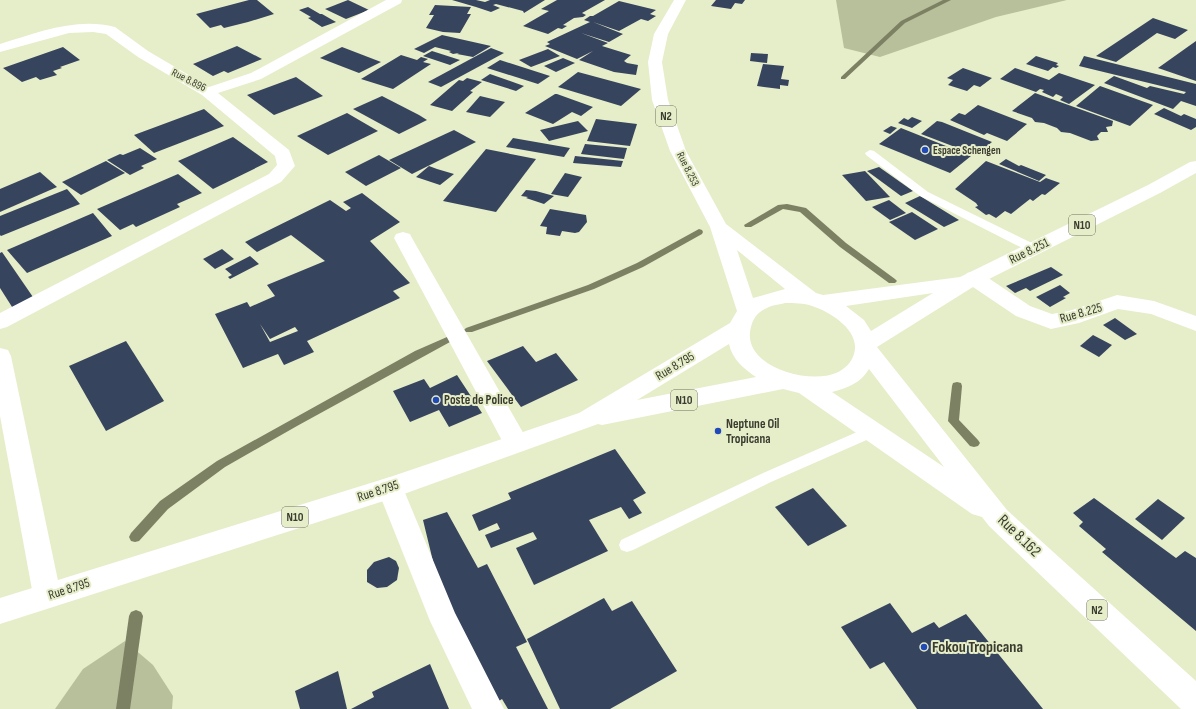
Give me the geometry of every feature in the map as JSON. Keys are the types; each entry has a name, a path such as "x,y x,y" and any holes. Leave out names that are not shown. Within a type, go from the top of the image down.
{"main road":[{"name":"Rue 8.896","path":"0,48 68,29 93,28 110,30 142,54 207,92 256,76 396,0"},
{"name":"Rue 8.253","path":"680,0 661,34 655,62 660,100 678,151 719,227 816,300"},
{"path":"0,322 275,178 286,166 283,154 207,92"},
{"name":"Rue 8.251","path":"866,346 970,280 1154,189 1196,166"},
{"name":"N2","path":"719,227 742,320"},
{"path":"403,238 516,443"},
{"name":"N10","path":"816,300 970,280"},
{"name":"Rue 8.225","path":"970,280 1023,311 1050,322 1072,318 1117,302 1154,308 1196,324"},
{"path":"786,296 816,300 843,312 858,327 866,346 862,364 849,377 830,385 806,386 780,381 756,367 740,349 742,320 764,301 786,296"},
{"name":"Rue 8.795","path":"0,611 390,488 587,419 742,320"},
{"name":"Rue 8.162","path":"866,346 998,518 1196,702"},
{"path":"0,356 47,595"},
{"name":"N10","path":"587,419 780,381"},
{"name":"N2","path":"806,386 998,518"},
{"path":"390,488 444,621 488,709"}],"lane":[{"path":"870,153 924,194 1034,249"},
{"path":"627,545 766,478 873,431"}],"green space":[{"path":"836,0 1067,0 996,17 880,57 844,48"},
{"path":"125,641 153,665 173,696 172,709 55,709 83,669"}],"building":[{"path":"249,0 257,0 274,14 224,28 221,25 210,28 196,14"},
{"path":"348,0 369,10 346,19 325,9"},
{"path":"452,0 476,0 485,2 490,0 545,0 524,13 523,11 496,4 493,5 500,8 491,12"},
{"path":"557,0 605,0 582,13 586,15 583,17 574,18 563,25 567,26 562,29 558,28 548,34 523,26 549,11 541,9"},
{"path":"716,0 745,0 742,4 735,3 731,9 711,6"},
{"path":"619,1 656,10 650,14 656,16 648,21 641,19 619,31 593,22 623,34 609,42 581,33 608,43 602,46 631,55 624,61 638,65 636,75 614,72 579,60 593,51 577,59 545,46 550,44 547,42 590,22 584,20"},
{"path":"435,5 471,7 467,14 471,14 460,33 443,32 426,28 434,15 429,15"},
{"path":"308,7 336,22 322,27 308,18 311,17 299,10"},
{"path":"1153,18 1188,30 1175,39 1157,33 1116,62 1096,56"},
{"path":"442,35 491,46 473,57 457,54 459,53 453,54 449,52 451,51 435,47 424,53 414,49"},
{"path":"1196,41 1196,81 1158,68"},
{"path":"237,46 262,59 228,73 224,71 213,76 193,64"},
{"path":"63,47 80,60 53,71 57,75 40,80 36,77 22,82 3,68"},
{"path":"342,47 381,62 359,73 320,58"},
{"path":"491,48 504,53 441,87 428,82"},
{"path":"548,49 560,56 531,67 519,60"},
{"path":"432,51 460,60 450,65 423,56"},
{"path":"751,53 768,54 767,63 750,61"},
{"path":"401,55 417,60 421,57 428,59 423,62 431,64 393,89 361,79"},
{"path":"1036,56 1058,63 1056,65 1059,66 1056,68 1053,67 1048,71 1026,64"},
{"path":"1084,56 1196,84 1196,106 1181,101 1173,109 1104,83 1114,76 1147,88 1150,86 1184,94 1186,92 1079,66"},
{"path":"563,58 575,63 556,72 544,66"},
{"path":"500,60 550,76 538,84 487,68"},
{"path":"763,64 784,66 781,79 789,80 788,86 780,85 780,89 757,86"},
{"path":"963,68 992,78 980,87 974,85 967,91 948,85 953,80 947,78"},
{"path":"1015,68 1049,80 1059,73 1095,85 1069,104 1060,100 1063,97 1056,94 1053,97 1042,92 1044,90 1040,89 1036,92 1000,79"},
{"path":"578,72 641,89 621,106 558,87"},
{"path":"490,74 524,86 516,91 481,80"},
{"path":"296,77 323,96 274,115 247,95"},
{"path":"467,78 482,82 470,91 473,92 452,111 430,105 459,80 463,81"},
{"path":"1100,86 1153,105 1130,126 1076,106"},
{"path":"1035,93 1113,121 1112,126 1106,127 1108,132 1101,132 1097,136 1099,140 1091,141 1070,133 1061,132 1057,128 1044,123 1035,122 1032,118 1012,111"},
{"path":"555,94 593,107 581,116 572,112 553,124 525,113"},
{"path":"382,96 427,120 399,134 353,109"},
{"path":"480,96 505,102 490,117 466,112"},
{"path":"978,105 1027,124 1007,141 987,133 984,135 950,120 959,113 965,115"},
{"path":"1164,108 1181,116 1184,114 1196,119 1196,127 1191,130 1154,114"},
{"path":"204,109 224,126 154,153 134,135"},
{"path":"347,113 378,131 328,155 297,136"},
{"path":"912,117 922,121 912,128 898,123 904,118 908,120"},
{"path":"596,119 637,124 630,146 587,141"},
{"path":"578,121 588,131 549,141 540,130"},
{"path":"937,121 992,142 976,155 921,134"},
{"path":"891,126 897,128 890,134 883,131"},
{"name":"Espace Schengen","path":"901,128 971,156 950,173 879,144"},
{"path":"454,130 476,142 412,174 389,160"},
{"path":"233,137 268,162 213,189 178,161"},
{"path":"513,138 570,148 564,157 506,147"},
{"path":"585,144 627,148 624,159 581,154"},
{"path":"140,148 157,159 141,166 144,168 130,175 107,160 120,154 123,155"},
{"path":"486,149 536,159 496,212 443,201"},
{"path":"379,155 401,168 366,186 345,172"},
{"path":"575,156 623,161 621,167 573,163"},
{"path":"1006,159 1019,166 1021,165 1046,175 1039,181 999,164"},
{"path":"106,161 125,173 81,195 62,182"},
{"path":"986,161 1040,182 1046,178 1060,183 1045,195 1042,194 1033,201 1030,199 1011,214 1005,211 996,218 989,214 986,215 975,207 978,206 976,203 955,189"},
{"path":"429,166 454,174 440,185 416,177"},
{"path":"879,167 913,191 901,196 867,171"},
{"path":"865,171 890,197 866,201 842,175"},
{"path":"40,172 57,187 0,212 0,189"},
{"path":"565,173 582,177 568,197 551,194"},
{"path":"178,174 202,193 177,204 180,207 136,227 133,224 120,230 97,209"},
{"path":"67,189 80,204 1,236 0,235 0,216"},
{"path":"526,190 554,196 544,204 526,198 528,197 521,196"},
{"path":"362,193 400,222 370,241 410,283 393,291 400,298 307,341 314,352 284,365 278,354 243,368 215,314 247,302 250,307 275,296 267,285 325,261 291,235 257,252 245,242 330,200 346,211 351,208 343,202","holes":["260,324 270,339 295,327 298,331 270,342"]},
{"path":"920,196 959,220 944,227 905,203"},
{"path":"889,200 906,213 890,220 872,207"},
{"path":"550,209 586,215 587,222 579,232 575,233 562,231 560,236 546,234 547,227 540,226"},
{"path":"912,212 938,229 915,240 889,222"},
{"path":"93,213 112,236 27,273 7,250"},
{"path":"222,249 234,259 215,269 203,259"},
{"path":"2,252 35,300 14,310 0,288 0,253"},
{"path":"250,256 259,264 230,279 228,277 232,275 225,269"},
{"path":"1051,267 1063,275 1030,291 1026,288 1015,293 1006,286"},
{"path":"1060,285 1070,293 1063,297 1066,298 1050,307 1036,297"},
{"path":"1115,318 1137,334 1125,340 1103,325"},
{"path":"1093,335 1112,345 1099,357 1080,346"},
{"path":"126,341 164,401 106,431 69,366"},
{"path":"523,346 536,362 556,353 578,380 521,407 487,361"},
{"name":"Poste de Police","path":"457,375 482,413 449,427 439,410 410,422 393,391 424,379 430,388"},
{"path":"615,449 646,493 633,500 642,513 629,519 621,507 589,520 608,551 534,585 516,548 537,539 533,532 491,548 485,535 500,529 497,523 479,531 472,515 511,499 508,493"},
{"path":"813,488 847,526 808,546 775,507"},
{"path":"1094,498 1176,558 1185,551 1196,558 1196,631 1102,552 1106,549 1079,526 1083,522 1073,513"},
{"path":"1158,499 1185,518 1162,540 1135,519"},
{"path":"447,512 478,568 487,564 527,642 516,647 548,709 508,709 502,699 494,704 439,586 423,520"},
{"path":"389,557 396,561 399,568 397,580 387,587 377,588 367,582 367,570 374,562"},
{"path":"604,598 612,611 632,601 677,671 610,709 560,709 527,639"},
{"name":"Fokou Tropicana","path":"890,603 912,633 934,622 939,628 966,614 1043,709 917,709 884,662 870,669 841,627"},
{"path":"430,664 449,709 351,709 374,697 372,692"},
{"path":"338,671 347,709 300,709 295,691"}],"waterway":[{"path":"843,78 903,22 948,0"},
{"path":"748,225 781,207 787,206 803,210 843,245 892,281"},
{"path":"469,330 591,287 640,265 699,232"},
{"path":"135,537 164,505 221,464 293,423 447,340"},
{"path":"957,386 953,421 974,443"},
{"path":"123,709 136,616"}],"place":[{"name":"Espace Schengen","path":"925,150"},
{"name":"Poste de Police","path":"436,400"},
{"name":"Neptune Oil Tropicana","path":"718,431"},
{"name":"Fokou Tropicana","path":"924,647"}]}
